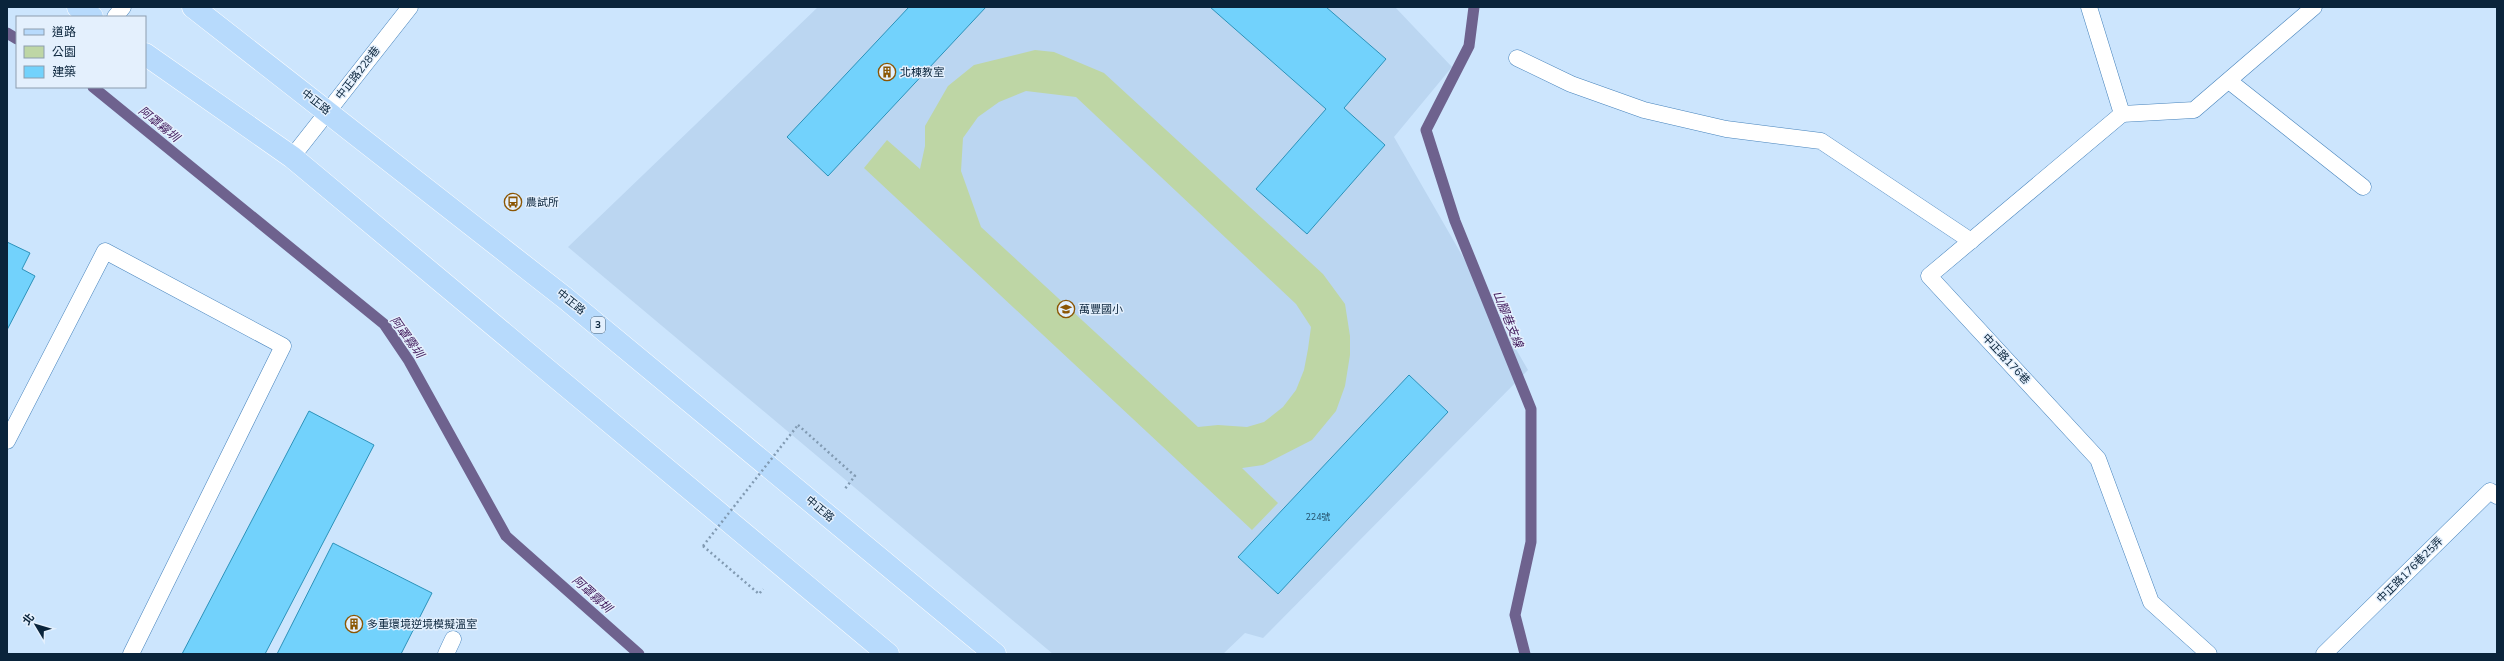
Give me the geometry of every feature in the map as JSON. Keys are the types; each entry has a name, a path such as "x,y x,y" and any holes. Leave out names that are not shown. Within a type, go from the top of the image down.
{"main road":[{"path":"78,7 91,16"},
{"name":"中正路","path":"194,7 565,298 995,654"},
{"path":"146,55 292,157 888,654"}],"lane":[{"path":"116,16 123,7"},
{"name":"中正路228巷","path":"292,157 410,7"},
{"path":"2089,7 2122,114 2194,110 2314,7"},
{"path":"1517,58 1571,84 1644,110 1726,129 1822,141 1971,241"},
{"path":"2229,80 2363,187"},
{"name":"中正路176巷","path":"2122,114 1929,276 2098,459 2151,602 2209,654"},
{"path":"7,442 105,251 283,346 131,654"},
{"name":"中正路176巷25弄","path":"2324,654 2490,491 2497,496"},
{"path":"446,654 453,639"}],"path":[{"path":"759,594 703,546 798,425 855,476"}],"shaded area":[{"name":"萬豐國小","path":"818,7 1395,7 1452,67 1394,137 1528,370 1263,638 1245,633 1223,654 1053,654 568,247"}],"green space":[{"path":"1035,50 1054,52 1104,73 1323,274 1345,304 1350,336 1350,355 1345,386 1336,411 1312,440 1263,465 1242,468 1278,503 1252,530 864,168 887,140 920,169 925,146 925,126 948,86 974,65","holes":["1026,91 1076,97 1296,304 1311,327 1304,370 1296,390 1283,407 1264,422 1247,427 1218,425 1198,427 981,227 961,171 963,138 978,117 999,102"]}],"building":[{"name":"北棟教室","path":"909,7 986,7 828,176 787,137"},
{"path":"1210,7 1326,7 1386,59 1344,108 1385,145 1307,234 1256,189 1326,109"},
{"path":"7,242 30,253 22,269 35,276 7,330"},
{"path":"1409,375 1448,412 1278,594 1238,557"},
{"path":"309,411 374,445 265,654 182,654"},
{"name":"多重環境逆境模擬溫室","path":"333,543 432,593 401,654 277,654"}],"waterway":[{"name":"山腳巷支線","path":"1474,7 1469,46 1426,130 1455,221 1531,409 1531,542 1515,615 1525,654"},
{"name":"阿罩霧圳","path":"7,33 16,38"},
{"name":"阿罩霧圳","path":"94,88 384,324 409,361 506,536 639,654"}],"place":[{"name":"北棟教室","path":"887,72"},
{"name":"農試所","path":"513,202"},
{"name":"萬豐國小","path":"1066,309"},
{"name":"多重環境逆境模擬溫室","path":"354,624"}]}
